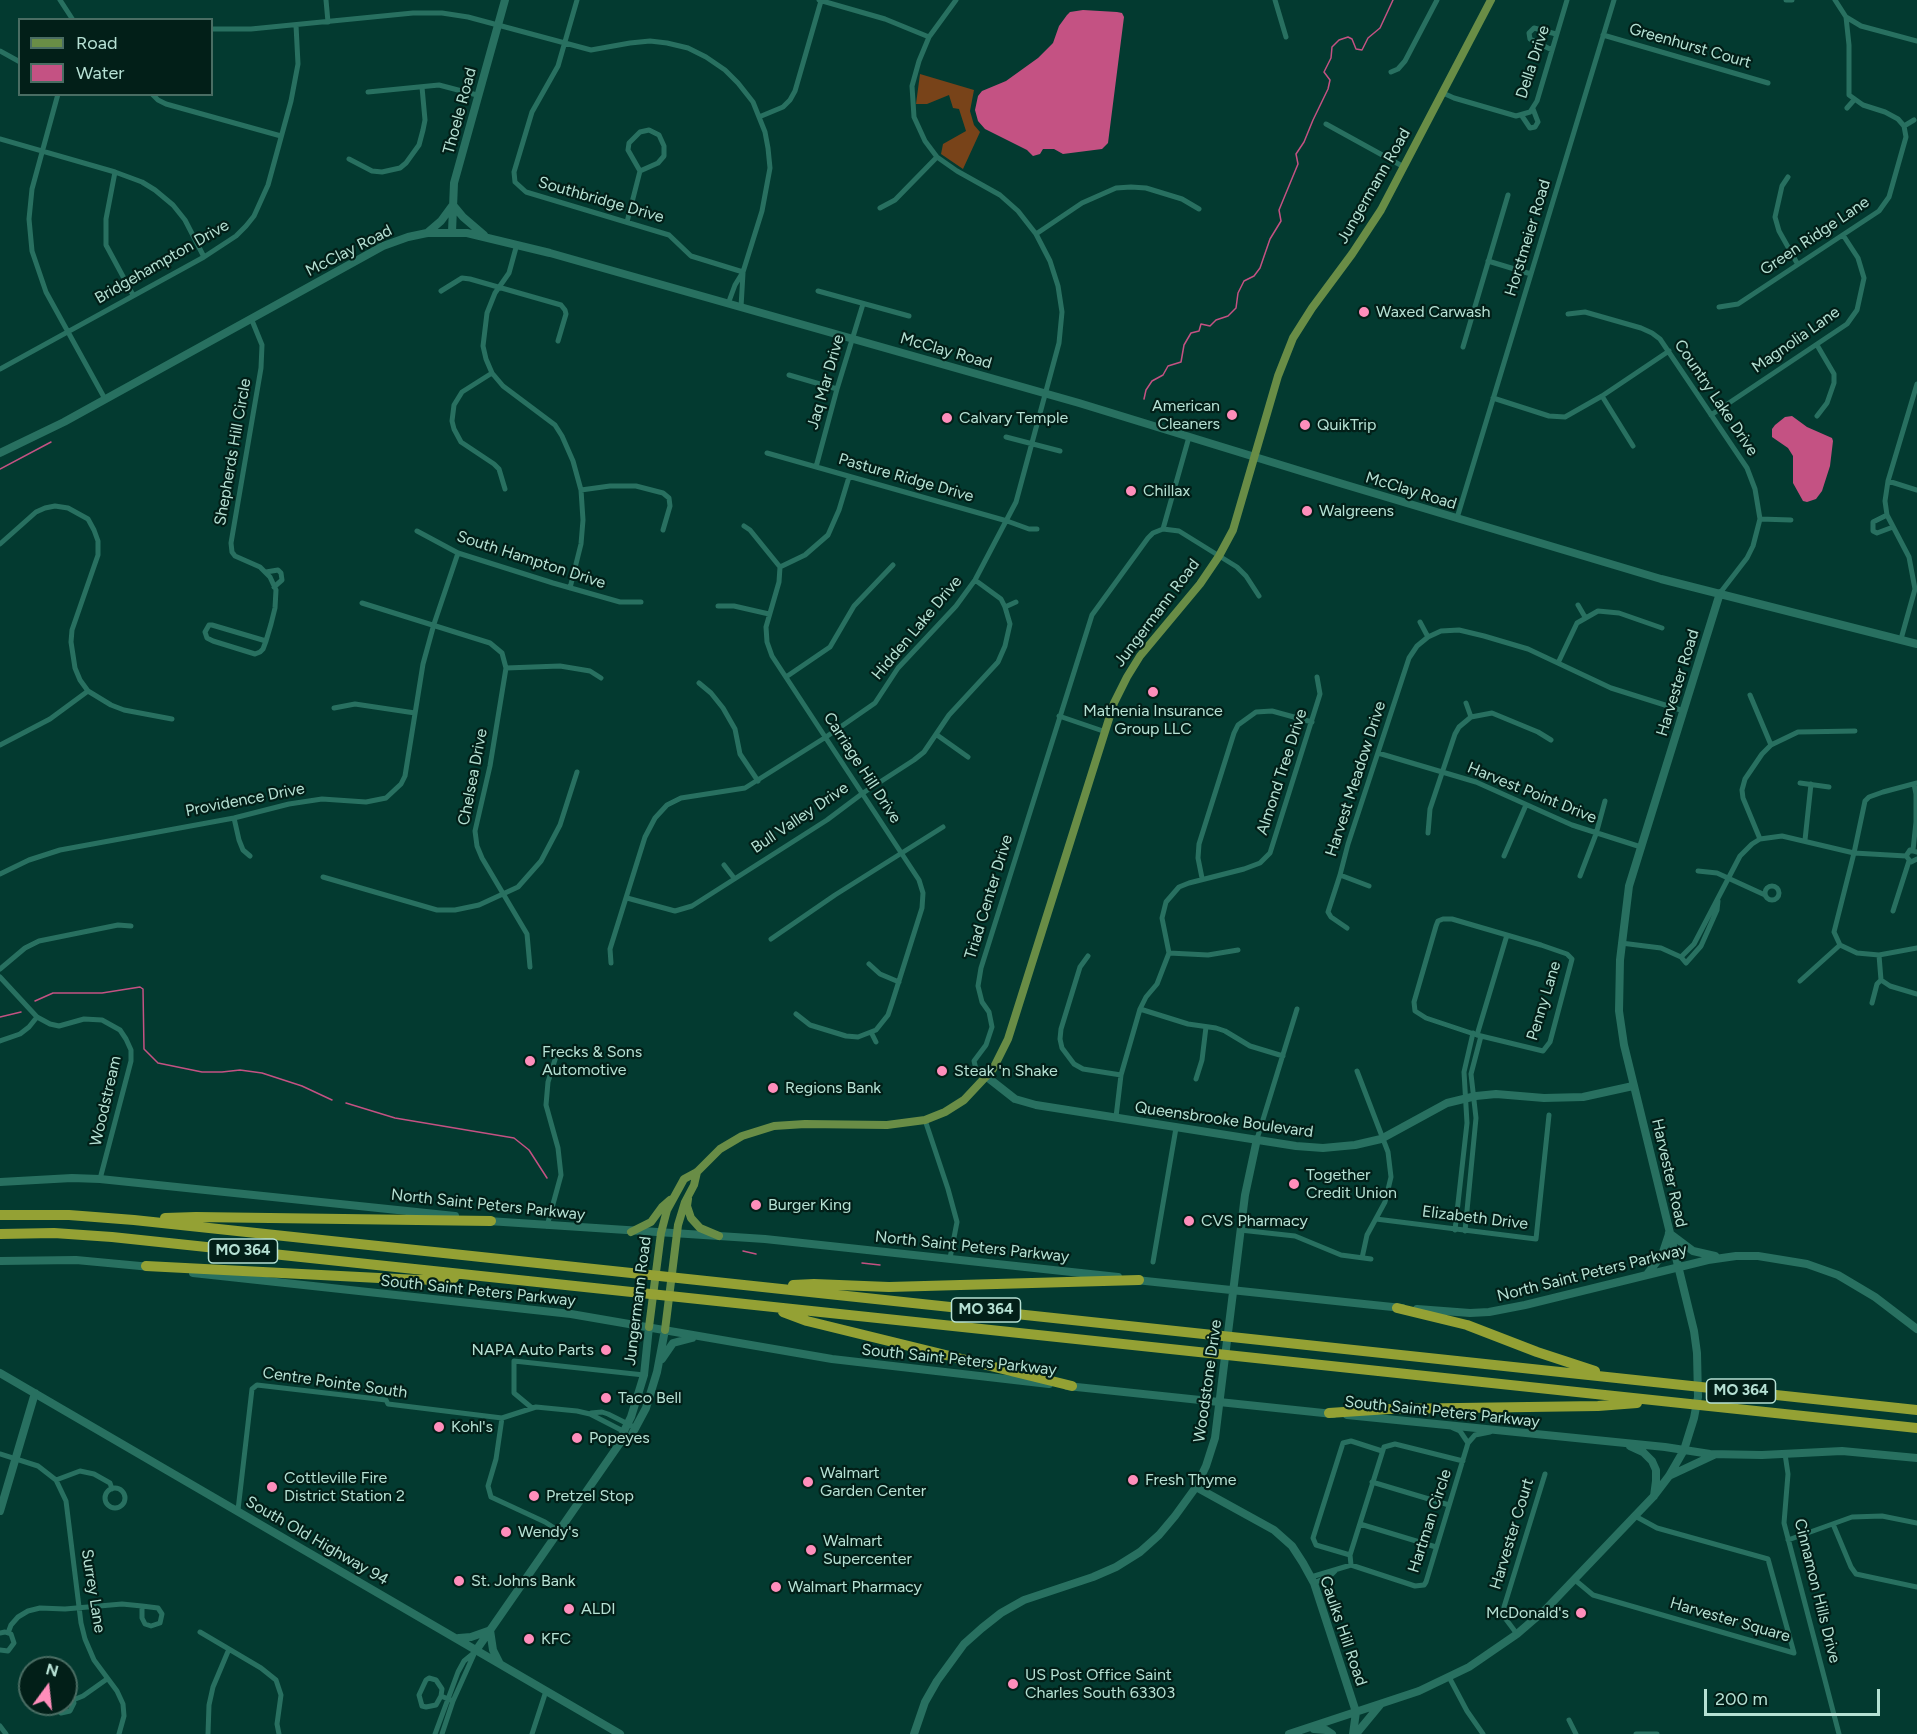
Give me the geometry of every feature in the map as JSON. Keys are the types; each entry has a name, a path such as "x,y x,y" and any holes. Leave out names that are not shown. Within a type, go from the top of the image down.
{"highway":[{"name":"MO 364","path":"0,1215 69,1215 135,1220 1917,1410"},
{"path":"135,1220 196,1217 491,1221"},
{"name":"MO 364","path":"0,1234 43,1233 101,1236 1917,1428"},
{"path":"146,1266 418,1281 485,1277"},
{"path":"759,1287 814,1284 889,1287 1139,1280"},
{"path":"766,1306 807,1321 1072,1386"},
{"path":"1397,1308 1467,1325 1537,1352 1618,1378"},
{"path":"1329,1413 1389,1409 1598,1406 1662,1401"}],"main road":[{"name":"Thoele Road","path":"452,232 454,183 505,0"},
{"name":"Jungermann Road","path":"630,1430 644,1375 661,1233 673,1197 684,1179 697,1172 708,1159 731,1142 752,1132 774,1126 887,1125 909,1124 925,1120 955,1106 972,1093 997,1062 1008,1039 1103,731 1114,703 1134,664 1200,584 1233,530 1278,376 1293,338 1371,226 1491,0"},
{"path":"426,233 441,221 453,205 463,217 486,236"},
{"name":"McClay Road","path":"0,453 105,399 383,246 426,233 452,232 486,236 517,244 1047,394 1661,579 1917,644"},
{"name":"Harvester Road","path":"1356,1712 1419,1691 1449,1677 1472,1665 1517,1635 1575,1580 1653,1497 1684,1450 1694,1418 1698,1373 1694,1331 1633,1086 1619,1011 1621,943 1629,886 1720,593"},
{"name":"Queensbrooke Boulevard","path":"987,1077 1015,1099 1036,1105 1296,1146 1323,1148 1355,1145 1381,1139 1447,1103 1474,1096 1506,1094 1544,1098 1583,1097 1633,1086"},
{"name":"Woodstone Drive","path":"914,1734 925,1702 940,1676 964,1644 982,1628 1001,1613 1024,1600 1093,1577 1116,1567 1140,1552 1170,1523 1196,1487 1215,1438 1247,1179 1257,1139"},
{"name":"Jungermann Road","path":"476,1651 646,1408 659,1363 665,1330 676,1234 681,1213 694,1185 697,1172"},
{"name":"North Saint Peters Parkway","path":"0,1182 72,1178 100,1179 491,1221 817,1244 1397,1308 1453,1312 1489,1312 1525,1305 1720,1257 1776,1257 1820,1268 1857,1285 1917,1329"},
{"path":"688,1195 687,1206 691,1218 700,1228 719,1236"},
{"path":"631,1232 651,1222 673,1197"},
{"path":"1647,1275 1662,1255 1669,1233 1693,1251 1720,1257"},
{"name":"South Saint Peters Parkway","path":"0,1261 76,1260 146,1266 571,1314 863,1364 1220,1403 1717,1454 1842,1451 1917,1458"},
{"path":"659,1363 673,1343 697,1337"},
{"name":"South Old Highway 94","path":"0,1373 620,1734"},
{"path":"0,1511 34,1393"},
{"path":"1624,1443 1643,1452 1652,1461 1656,1470 1653,1497"},
{"path":"1669,1476 1717,1454"},
{"name":"Caulks Hill Road","path":"1196,1487 1274,1530 1292,1546 1312,1580 1356,1712 1354,1734"},
{"path":"458,1638 471,1637 490,1630 493,1650 499,1662"},
{"path":"1354,1734 1382,1704"},
{"path":"1289,1734 1356,1712"},
{"path":"1304,1730 1316,1729 1332,1734"}],"street":[{"path":"60,0 72,18"},
{"path":"326,0 328,22"},
{"path":"565,44 577,0"},
{"path":"759,117 783,107 795,92 820,0 885,19 928,37"},
{"name":"Hidden Lake Drive","path":"612,963 610,949 645,837 655,818 667,805 681,798 745,788 875,703 898,668 956,606 975,580 1016,502 1047,394 1059,343 1062,312 1058,286 1050,261 1036,234 1018,211 1000,195 937,157 924,141 914,118 912,86 919,61 928,37 956,0"},
{"path":"1275,0 1286,37"},
{"path":"1391,72 1406,61 1437,0"},
{"name":"Della Drive","path":"1443,93 1509,114 1522,116 1533,109 1567,0"},
{"name":"Horstmeier Road","path":"1456,519 1614,0"},
{"path":"1786,0 1792,0"},
{"path":"1835,0 1846,16 1859,25 1917,41"},
{"path":"213,29 236,30 430,12 455,14 591,50 650,41 688,48 725,70 746,93 759,117 768,148 770,168 762,211 743,272 741,307"},
{"path":"1846,16 1849,95 1863,105 1898,119 1904,126 1914,120"},
{"name":"Bridgehampton Drive","path":"0,369 204,257 236,236 254,216 268,185 297,74 296,25"},
{"path":"1848,35 1859,25"},
{"path":"1552,50 1530,39 1529,33 1534,28 1556,34"},
{"name":"Greenhurst Court","path":"1603,35 1768,83"},
{"name":"Southbridge Drive","path":"565,44 558,66 532,112 514,172 516,182 526,192 669,235 691,256 743,272"},
{"path":"0,51 18,61"},
{"path":"368,92 439,85 477,95"},
{"path":"349,159 372,171 382,172 400,168 406,163 418,145 423,130 425,120 422,87"},
{"path":"57,96 32,189 29,219 32,251 46,292 105,399"},
{"path":"155,96 166,104 281,136"},
{"path":"1847,108 1854,100"},
{"path":"1522,116 1530,128 1535,127 1538,122 1533,109"},
{"path":"1326,124 1404,167"},
{"name":"Green Ridge Lane","path":"1719,307 1738,304 1879,211 1889,197 1906,137 1904,126"},
{"path":"627,222 640,171 628,150 629,143 640,132 649,130 659,135 664,146 663,156 658,163 640,171"},
{"path":"0,139 142,182 173,205 185,220 204,257"},
{"path":"880,208 895,200 937,157"},
{"path":"115,172 106,219 106,245 133,295"},
{"path":"1788,177 1782,186 1775,217 1779,231 1797,263"},
{"path":"1036,234 1082,203 1116,188 1146,189 1182,199 1199,209"},
{"path":"1463,347 1508,195"},
{"name":"Magnolia Lane","path":"1711,415 1847,324 1857,310 1862,293 1863,271 1858,258 1843,236"},
{"path":"517,244 509,273 499,287 487,313 484,331 486,359 492,373 504,386 555,425 569,450 581,490 583,532 570,588"},
{"path":"1488,261 1531,274"},
{"path":"728,304 743,272"},
{"path":"441,291 462,278 569,308 558,341"},
{"path":"818,291 909,316"},
{"name":"Jaq Mar Drive","path":"816,467 863,304"},
{"name":"Country Lake Drive","path":"1569,314 1585,312 1641,328 1660,339 1747,468 1755,489 1760,519 1750,552 1720,593"},
{"name":"Shepherds Hill Circle","path":"251,318 262,345 261,368 231,543 232,552 236,556 266,572 278,570 281,573 282,580 274,587 275,608 266,641"},
{"path":"1817,345 1834,374 1834,383 1827,403 1817,416"},
{"path":"1493,398 1555,417 1565,417 1602,396 1669,351"},
{"path":"492,373 462,392 454,405 452,421 453,429 461,442 499,469 505,489"},
{"path":"789,375 837,389"},
{"path":"1901,639 1916,590 1909,557 1887,515 1885,501 1888,481 1917,384"},
{"path":"1602,396 1633,446"},
{"path":"1189,436 1163,529 1179,531 1242,571 1259,596"},
{"path":"1006,437 1060,451"},
{"name":"Pasture Ridge Drive","path":"767,453 1029,529 1037,529"},
{"path":"744,526 750,530 780,567 805,555 828,535 839,510 849,477"},
{"path":"1888,481 1917,490"},
{"path":"581,490 610,486 636,486 663,493 669,498 670,506 663,530"},
{"path":"669,498 677,494"},
{"path":"0,543 36,512 55,506 79,513 88,519 98,541 98,555 72,630 71,642 75,668 80,680 88,691 101,700 124,710 172,719"},
{"path":"1887,515 1873,522 1873,531 1877,533 1893,527"},
{"path":"1760,519 1791,520"},
{"name":"Triad Center Drive","path":"987,1077 976,1069 974,1061 986,1045 992,1027 989,1011 982,1002 978,986 981,968 1059,716 1092,615 1148,538 1163,529"},
{"name":"South Hampton Drive","path":"417,531 458,553 620,602 641,602"},
{"name":"Providence Drive","path":"0,874 29,860 60,850 234,818 309,801 322,799 366,802 386,798 401,784 405,776 423,664 458,553"},
{"path":"786,677 830,647 854,606 893,565"},
{"name":"Carriage Hill Drive","path":"780,567 779,582 766,627 767,642 772,656 919,880 923,893 922,908 888,1015 876,1030 871,1032"},
{"path":"266,572 274,587"},
{"path":"975,580 1001,600 1005,608 1016,602"},
{"path":"362,603 490,642 502,653 506,668 560,666 590,671 601,678"},
{"path":"1578,605 1585,617"},
{"path":"718,606 734,606 769,614"},
{"name":"Bull Valley Drive","path":"627,898 675,910 692,906 827,820 914,760 937,735 949,715 998,662 1009,632 1010,624 1005,608"},
{"path":"1558,663 1574,628 1585,617 1598,611 1619,613 1662,628"},
{"path":"1420,622 1428,637 1441,631 1459,630 1528,649 1611,688 1684,711"},
{"path":"209,625 212,625 266,641 263,649 255,654 213,641 207,638 204,632 209,625"},
{"name":"Harvest Meadow Drive","path":"1347,928 1330,917 1328,912 1409,658 1417,646 1428,637"},
{"name":"Chelsea Drive","path":"506,668 490,765 475,831 477,846 482,858 505,894 526,934 530,967"},
{"name":"Almond Tree Drive","path":"1169,953 1162,918 1166,902 1179,887 1202,878 1244,869 1260,863 1270,853 1320,694 1317,677"},
{"path":"699,683 723,708 735,729 740,754 758,781"},
{"path":"0,745 50,719 88,691"},
{"path":"1750,695 1771,745"},
{"path":"1466,703 1471,717"},
{"path":"334,708 355,704 415,713"},
{"path":"1202,878 1198,858 1199,844 1238,725 1257,712 1264,711 1282,712 1312,722"},
{"path":"1428,833 1428,818 1455,734 1459,727 1471,717 1492,713 1538,732 1551,740"},
{"path":"1059,716 1103,731"},
{"path":"1760,839 1743,798 1742,790 1752,767 1771,745 1798,732 1856,731"},
{"path":"937,735 968,757"},
{"name":"Harvest Point Drive","path":"1378,753 1476,782 1596,834 1641,848"},
{"path":"322,877 437,910 455,910 479,905 518,887 529,877 551,846 577,772"},
{"path":"1800,783 1829,787"},
{"path":"1893,911 1908,850 1915,851 1915,783 1869,797 1865,801 1834,932 1840,945 1857,953 1879,955 1917,948"},
{"path":"1804,840 1811,784"},
{"path":"1580,876 1596,834 1605,801"},
{"path":"1504,856 1526,805"},
{"path":"234,818 243,850 250,856"},
{"path":"771,939 943,826"},
{"path":"1621,943 1661,948 1681,957 1686,963 1701,946 1717,910 1718,901 1745,850 1760,839 1782,836 1854,853 1917,860"},
{"path":"724,865 734,878"},
{"path":"1698,871 1717,873 1765,894"},
{"path":"1340,875 1369,886"},
{"path":"1681,957 1694,944 1712,907 1718,901"},
{"name":"Penny Lane","path":"1447,919 1507,935 1567,954 1572,959 1550,1042 1543,1051 1477,1035 1426,1018 1414,1011 1414,1002 1438,921 1447,919"},
{"path":"0,969 25,948 39,941 118,925 131,926"},
{"path":"1455,1230 1467,1123 1464,1072 1507,935"},
{"path":"1800,981 1840,945"},
{"path":"1116,1118 1121,1075 1140,1009 1157,984 1169,953 1208,955 1238,950"},
{"path":"1872,1003 1877,984 1881,980 1879,955"},
{"path":"1089,956 1080,967 1061,1029 1062,1048 1074,1064 1083,1069 1121,1075"},
{"path":"869,964 880,974 899,982"},
{"path":"0,978 37,1017 20,1034 0,1041"},
{"path":"1881,980 1890,986 1917,994"},
{"path":"1140,1009 1188,1024 1225,1031 1250,1047 1283,1056"},
{"path":"1257,1139 1297,1009"},
{"path":"796,1014 810,1025 846,1036 858,1037 871,1032 876,1042"},
{"name":"Woodstream","path":"37,1017 59,1026 84,1019 102,1020 120,1030 131,1050 131,1061 121,1103 100,1179"},
{"path":"1196,1079 1202,1060 1206,1027"},
{"path":"1465,1231 1476,1118 1471,1074 1477,1035"},
{"path":"547,1226 561,1175 558,1148 546,1106 548,1083 558,1050"},
{"path":"1358,1071 1381,1139 1388,1152 1391,1177 1385,1202 1367,1234 1362,1258"},
{"name":"Elizabeth Drive","path":"1376,1219 1536,1239 1549,1115"},
{"path":"925,1120 957,1222 950,1258"},
{"path":"1154,1262 1176,1128"},
{"path":"1240,1230 1295,1236 1341,1255 1371,1259"},
{"path":"532,1408 514,1393 514,1361 644,1375"},
{"name":"Centre Pointe South","path":"238,1510 252,1389 256,1385 386,1400 388,1404 502,1418 542,1407 590,1414 602,1412 630,1430"},
{"path":"502,1418 496,1459 488,1486 491,1497 545,1522 559,1532"},
{"path":"1447,1426 1460,1431 1468,1443 1475,1435 1494,1431"},
{"path":"1312,1580 1327,1571 1336,1571 1351,1564 1350,1555 1382,1451 1351,1441 1343,1443 1313,1538 1316,1545 1350,1555"},
{"name":"Hartman Circle","path":"1351,1564 1356,1568 1420,1586 1426,1582 1468,1443"},
{"name":"Hartman Circle","path":"1382,1451 1389,1444 1395,1444 1463,1461"},
{"path":"0,1454 38,1466 56,1480 80,1471 94,1474 110,1484 112,1488"},
{"name":"Cinnamon Hills Drive","path":"1785,1454 1788,1474 1784,1512 1788,1540 1839,1734"},
{"name":"Harvester Court","path":"1517,1635 1505,1618 1504,1607 1545,1474"},
{"name":"Surrey Lane","path":"56,1480 66,1501 79,1608 85,1638 94,1660 117,1691 123,1704 124,1716 118,1734"},
{"path":"1372,1482 1449,1505"},
{"name":"Harvester Square","path":"1575,1580 1593,1595 1794,1653 1768,1559 1656,1528 1635,1516"},
{"path":"1788,1540 1846,1519 1875,1516 1917,1523"},
{"path":"1360,1524 1436,1547"},
{"path":"1833,1524 1851,1568 1856,1574 1917,1587"},
{"path":"0,1633 8,1632 18,1617 40,1608 79,1608 122,1604 142,1606 158,1608 162,1617 160,1623 154,1626 146,1624 142,1618 142,1606"},
{"path":"0,1650 8,1651 13,1646 13,1637 8,1632"},
{"path":"200,1632 270,1674 276,1680 281,1695 277,1724 279,1734"},
{"path":"208,1734 209,1705 213,1687 229,1649"},
{"path":"435,1734 447,1698 476,1651"},
{"path":"1449,1677 1480,1733"},
{"path":"442,1734 447,1698 439,1683 433,1678 426,1680 419,1695 422,1706 426,1707 436,1705 447,1698"},
{"path":"78,1698 107,1679"},
{"path":"532,1734 546,1691"},
{"path":"1569,1720 1576,1734"},
{"path":"0,1726 6,1734"},
{"path":"1636,1734 1657,1734"}],"shaded area":[{"path":"920,74 974,90 970,111 974,125 980,132 963,169 941,154 943,144 966,131 959,109 953,108 949,95 927,104 916,104"}],"water":[{"path":"1083,10 1117,12 1122,13 1124,17 1108,143 1102,149 1063,154 1054,149 1043,149 1040,154 1033,156 1027,150 985,129 978,121 975,110 978,96 982,91 1006,81 1038,58 1053,43 1059,26 1067,15 1070,12"},
{"path":"1792,416 1807,427 1832,438 1833,441 1830,466 1822,491 1816,499 1807,502 1803,501 1793,483 1793,456 1788,448 1772,437 1772,429 1775,425 1785,417"}],"waterway":[{"path":"1144,399 1146,390 1152,381 1163,375 1168,366 1181,362 1184,345 1191,333 1199,331 1201,324 1210,326 1216,320 1228,316 1236,308 1238,293 1244,281 1254,276 1260,268 1270,239 1281,221 1279,210 1298,164 1296,154 1304,142 1328,89 1330,80 1324,72 1331,58 1332,47 1339,40 1348,37 1352,39 1356,49 1362,50 1368,38 1380,28 1393,0"},
{"path":"0,469 51,442"},
{"path":"35,1001 53,993 102,993 140,987 143,989 144,1049 158,1063 202,1072 240,1070 262,1073 302,1086 332,1100"},
{"path":"0,1017 21,1012"},
{"path":"346,1103 395,1118 514,1138 529,1150 547,1178"},
{"path":"743,1251 756,1254"},
{"path":"862,1263 880,1265"}],"place":[{"name":"Waxed Carwash","path":"1364,312"},
{"name":"American Cleaners","path":"1232,415"},
{"name":"Calvary Temple","path":"947,418"},
{"name":"QuikTrip","path":"1305,425"},
{"name":"Chillax","path":"1131,491"},
{"name":"Walgreens","path":"1307,511"},
{"name":"Mathenia Insurance Group LLC","path":"1153,692"},
{"name":"Frecks & Sons Automotive","path":"530,1061"},
{"name":"Steak 'n Shake","path":"942,1071"},
{"name":"Regions Bank","path":"773,1088"},
{"name":"Together Credit Union","path":"1294,1184"},
{"name":"Burger King","path":"756,1205"},
{"name":"CVS Pharmacy","path":"1189,1221"},
{"name":"NAPA Auto Parts","path":"606,1350"},
{"name":"Taco Bell","path":"606,1398"},
{"name":"Kohl's","path":"439,1427"},
{"name":"Popeyes","path":"577,1438"},
{"name":"Fresh Thyme","path":"1133,1480"},
{"name":"Walmart Garden Center","path":"808,1482"},
{"name":"Cottleville Fire District Station 2","path":"272,1487"},
{"name":"Pretzel Stop","path":"534,1496"},
{"name":"Wendy's","path":"506,1532"},
{"name":"Walmart Supercenter","path":"811,1550"},
{"name":"St. Johns Bank","path":"459,1581"},
{"name":"Walmart Pharmacy","path":"776,1587"},
{"name":"ALDI","path":"569,1609"},
{"name":"McDonald's","path":"1581,1613"},
{"name":"KFC","path":"529,1639"},
{"name":"US Post Office Saint Charles South 63303","path":"1013,1684"}]}
